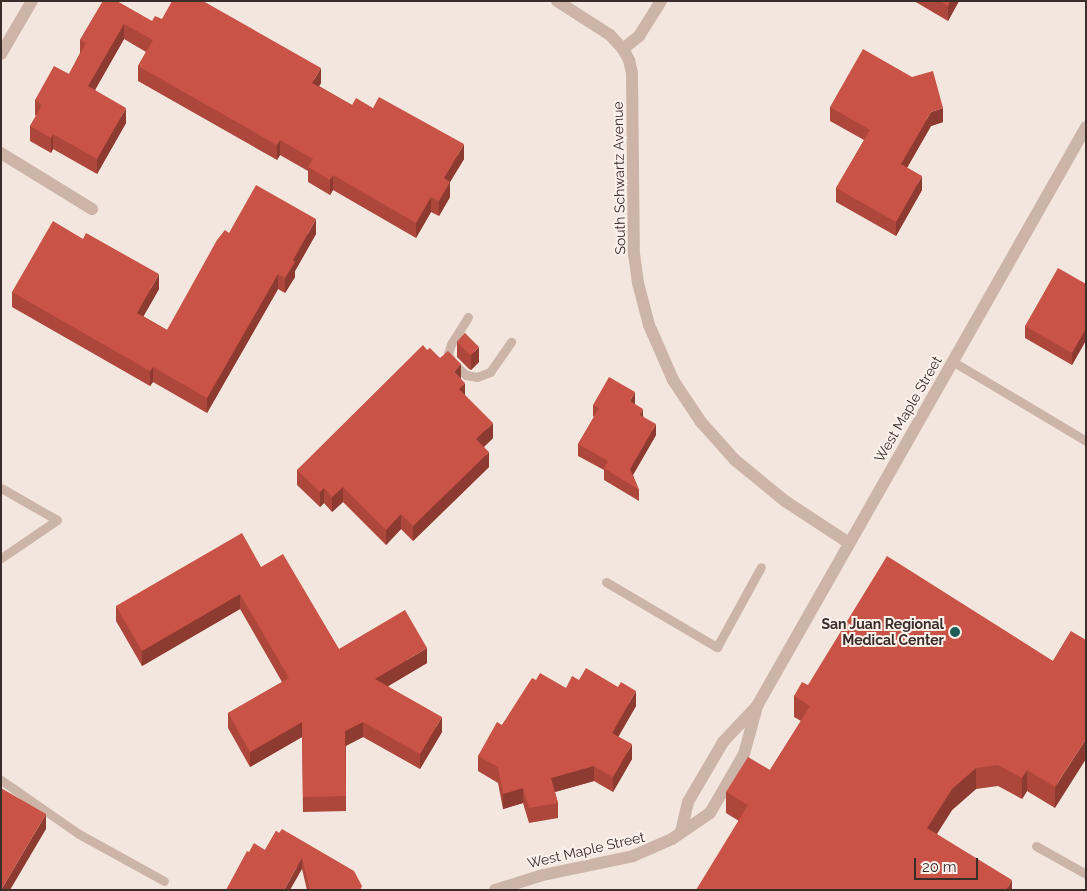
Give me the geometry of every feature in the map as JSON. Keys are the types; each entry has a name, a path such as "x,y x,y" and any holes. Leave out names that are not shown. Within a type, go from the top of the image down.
{"street":[{"path":"1,54 32,1"},
{"name":"South Schwartz Avenue","path":"557,1 610,35 623,49 632,73 634,254 645,313 661,356 690,407 722,447 778,496 849,543"},
{"path":"623,49 639,36 661,1"},
{"name":"West Maple Street","path":"681,832 688,802 723,742 756,706 952,362 1082,144 1086,127"},
{"path":"1,153 92,209"},
{"name":"West Maple Street","path":"495,890 543,875 633,856 656,848 710,813 744,754 756,706"}],"lane":[{"path":"468,317 451,344 448,354 452,362 466,375 477,377 490,372 511,342"},
{"path":"952,362 1086,441"},
{"path":"1,488 57,520 1,558"},
{"path":"606,582 716,647 761,567"},
{"path":"1,780 79,834 164,881"},
{"path":"1036,846 1086,874"}],"building":[{"path":"103,1 117,1 152,21 155,16 162,19 172,1 203,1 321,68 312,83 352,105 356,98 373,108 379,97 464,144 444,178 450,182 439,201 431,197 416,223 333,175 330,180 308,167 313,159 280,140 277,145 138,66 153,40 124,24 88,86 126,108 97,159 53,134 51,138 30,126 42,105 35,100 54,66 69,74 86,43 80,40"},
{"path":"940,1 950,1 948,6"},
{"path":"863,49 912,77 933,71 943,108 931,112 901,164 922,176 896,222 836,188 870,130 830,107"},
{"path":"256,185 316,219 293,260 295,262 285,278 278,274 207,398 153,367 150,371 12,292 53,221 83,239 86,233 159,274 137,313 167,330 217,240 225,230 229,233"},
{"path":"1058,268 1086,284 1086,331 1072,353 1025,326"},
{"path":"465,333 479,347 471,355 457,342"},
{"path":"423,345 427,350 430,348 440,358 448,351 461,364 454,372 465,383 459,389 493,423 476,439 489,452 413,526 401,514 386,530 343,487 332,497 324,488 320,492 297,470"},
{"path":"609,377 635,392 630,401 643,409 640,415 656,424 630,469 639,490 604,468 608,461 578,444 599,408 593,405"},
{"path":"242,533 261,567 283,554 339,649 405,610 427,648 375,679 442,717 420,754 363,722 345,731 346,796 303,797 302,722 250,752 228,713 289,678 240,594 142,651 116,606"},
{"name":"San Juan Regional Medical Center","path":"887,556 1053,661 1071,631 1086,640 1086,739 1055,787 1027,770 1022,778 998,765 976,768 952,789 927,828 1012,880 1006,890 696,890 748,805 726,792 748,757 770,770 810,706 794,696 802,682 808,685"},
{"path":"586,668 618,687 621,682 636,691 612,733 632,744 613,777 594,766 551,778 558,803 529,808 523,788 503,794 498,767 478,756 497,722 502,725 532,678 536,680 540,673 566,688 572,676 579,680"},
{"path":"1,788 46,814 1,890"},
{"path":"282,829 354,871 362,886 360,890 310,890 302,858 284,890 226,890 247,851 249,852 254,843 265,850 276,831 279,833"}],"place":[{"name":"San Juan Regional Medical Center","path":"955,632"}]}
